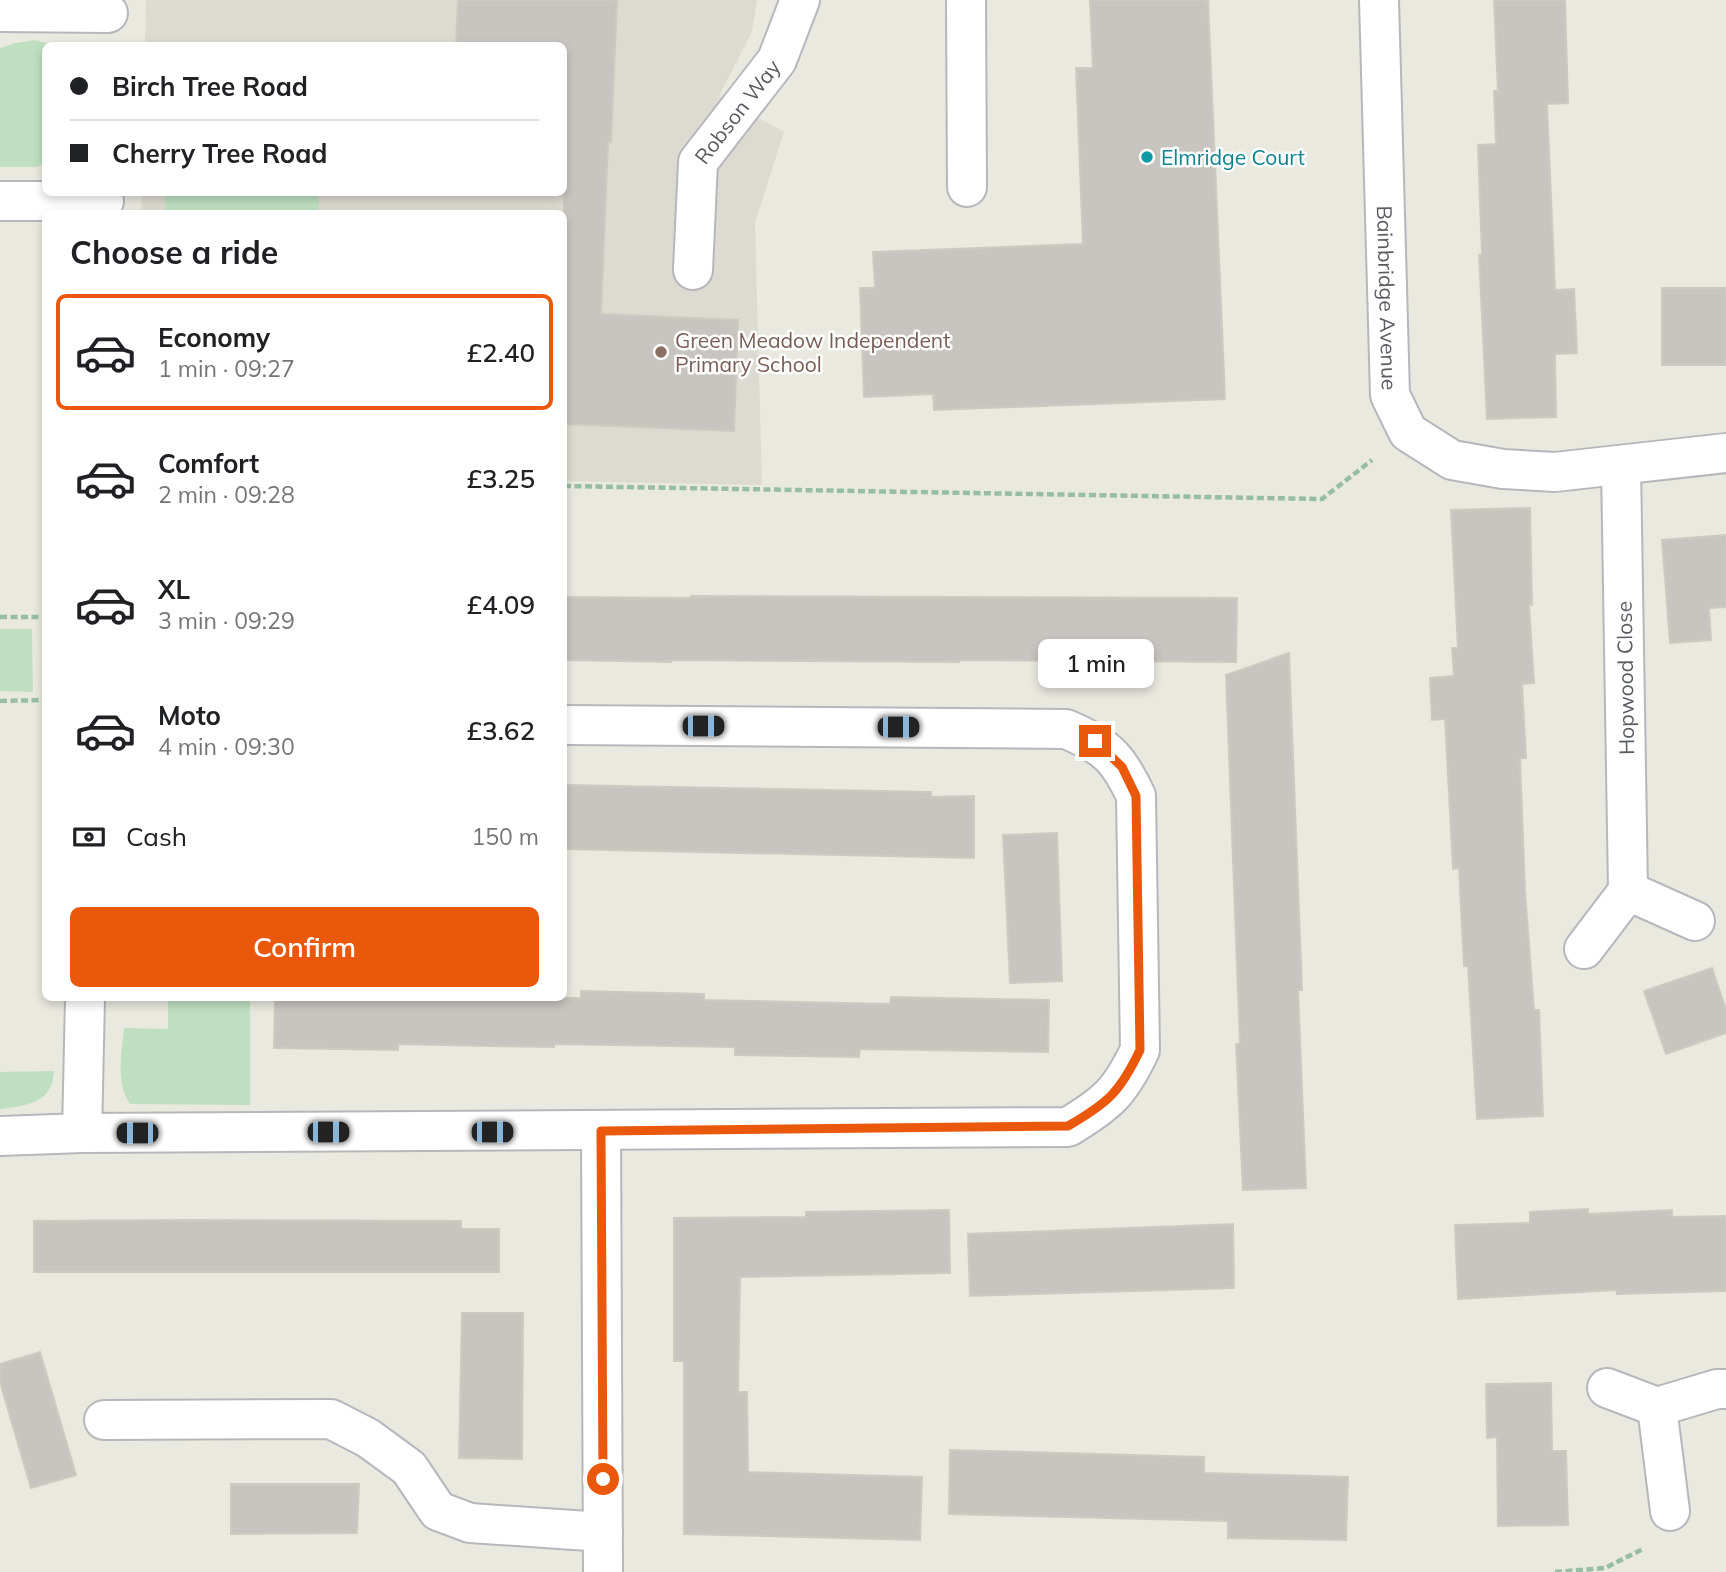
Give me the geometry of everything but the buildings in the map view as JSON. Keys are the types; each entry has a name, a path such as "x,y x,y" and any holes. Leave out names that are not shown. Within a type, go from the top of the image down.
{"street":[{"name":"Robson Way","path":"693,270 698,162 777,60 800,0"},
{"path":"966,0 967,187"},
{"name":"Bainbridge Avenue","path":"1379,0 1390,395 1408,432"},
{"path":"0,12 108,19"},
{"path":"0,201 104,202"},
{"path":"1408,432 1452,460 1503,469 1555,472 1726,453"},
{"name":"Hopwood Close","path":"1621,465 1629,891"},
{"path":"0,1136 82,1133 1068,1126 1100,1108 1126,1080 1140,1050 1136,796 1122,767 1095,741 1066,729 567,724"},
{"path":"1584,949 1629,891 1695,921"},
{"path":"82,1133 85,1001"},
{"path":"601,1131 603,1572"},
{"path":"1607,1388 1657,1407 1717,1389 1726,1389"},
{"path":"1657,1407 1670,1511"},
{"path":"104,1420 331,1419 368,1438 410,1468 438,1511 470,1523 603,1532"}],"path":[{"path":"567,486 1322,499 1408,432"},
{"path":"0,617 42,617"},
{"path":"0,701 42,700"},
{"path":"1555,1572 1605,1568 1658,1542 1670,1511"}],"shaded area":[{"name":"Green Meadow Independent Primary School","path":"146,0 757,0 752,32 719,96 784,132 755,223 762,485 567,481 567,210 141,210 142,196 567,196 567,42 145,42"}],"green space":[{"path":"35,40 43,42 42,164 37,167 0,167 0,48"},
{"path":"165,196 319,196 318,210 165,210"},
{"path":"0,629 32,629 33,692 0,691"},
{"path":"168,1001 250,1001 250,1105 130,1104 121,1077 124,1028 168,1029"},
{"path":"54,1071 49,1090 36,1101 0,1109 0,1072"}],"place":[{"name":"Elmridge Court","path":"1147,157"},
{"name":"Green Meadow Independent Primary School","path":"661,352"}],"route":[{"path":"603,1479 601,1131 1068,1126 1100,1108 1126,1080 1140,1050 1136,796 1122,767 1095,741"}]}
